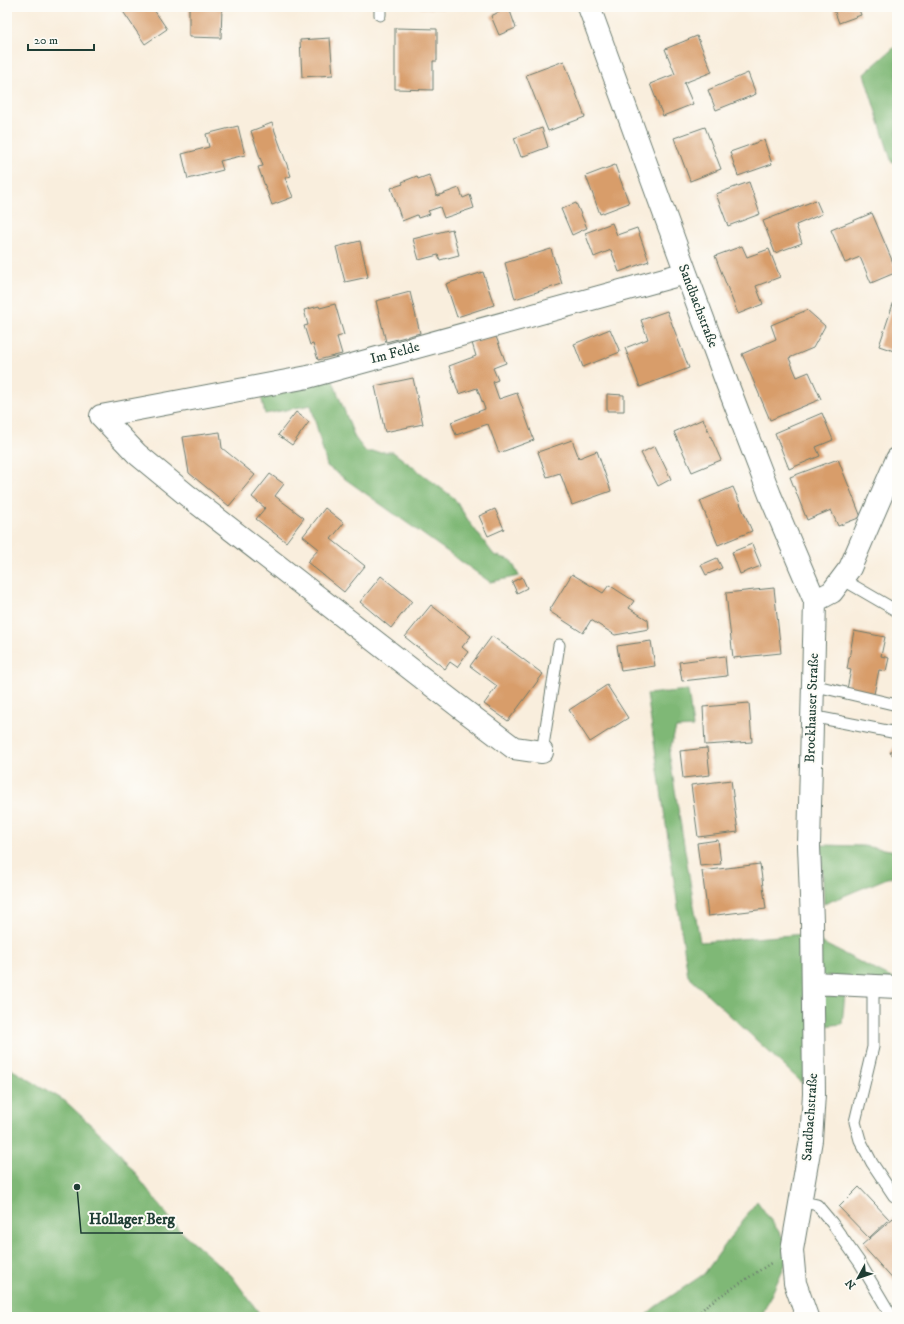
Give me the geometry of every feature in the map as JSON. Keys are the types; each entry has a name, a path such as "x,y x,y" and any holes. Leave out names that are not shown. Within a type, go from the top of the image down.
{"street":[{"name":"Sandbachstraße","path":"589,7 686,273 770,495 815,601"},
{"name":"Im Felde","path":"542,752 514,748 188,496 137,454 101,416 308,377 686,273"},
{"path":"815,601 832,592 850,568 897,459"},
{"name":"Brockhauser Straße","path":"813,983 809,846 815,601"},
{"name":"Sandbachstraße","path":"792,1250 811,1140 814,1094 813,983"},
{"path":"813,983 897,987"},
{"path":"792,1250 795,1283 807,1317"}],"lane":[{"path":"842,579 897,611"},
{"path":"542,752 559,645"},
{"path":"812,685 897,705"},
{"path":"811,716 897,733"},
{"path":"873,986 873,1047 855,1122 860,1140 872,1163 894,1196"},
{"path":"800,1201 817,1205 832,1223 864,1270 892,1317"}],"path":[{"path":"695,1317 708,1304 792,1250"}],"green space":[{"path":"897,45 897,159 892,163 864,74"},
{"path":"329,371 355,438 366,452 393,452 454,498 470,523 494,555 511,560 519,576 490,582 327,466 311,405 265,414 259,386"},
{"path":"688,690 693,727 676,728 669,753 700,942 805,934 897,981 846,984 842,1024 814,1027 814,1094 688,976 647,694"},
{"path":"821,845 863,846 897,851 897,874 824,904"},
{"path":"7,1063 11,1069 65,1101 114,1146 178,1229 231,1275 262,1317 7,1317"},
{"path":"757,1201 792,1250 761,1317 644,1317 655,1307 704,1274"}],"building":[{"path":"120,7 152,7 167,29 145,44"},
{"path":"189,7 222,7 221,38 189,37"},
{"path":"444,7 444,9 420,8"},
{"path":"497,7 520,7 510,11 516,28 499,35 491,16 499,12"},
{"path":"833,7 858,7 861,15 839,23"},
{"path":"395,28 437,29 437,61 433,61 433,90 395,89"},
{"path":"697,36 712,72 684,83 693,104 663,116 650,84 675,74 665,49"},
{"path":"330,38 333,75 302,77 300,40"},
{"path":"564,61 585,117 548,131 526,75"},
{"path":"748,73 756,94 716,110 708,90"},
{"path":"272,123 291,176 285,178 293,197 272,205 258,167 263,166 251,131"},
{"path":"238,126 245,155 220,161 223,170 188,179 182,154 209,147 206,134"},
{"path":"705,127 721,169 690,181 674,138"},
{"path":"542,128 548,147 521,157 514,138"},
{"path":"764,140 772,164 738,176 730,152"},
{"path":"615,165 629,203 600,214 586,176"},
{"path":"429,175 437,196 459,188 463,198 470,195 474,208 444,218 440,207 428,211 430,214 418,218 417,215 402,221 391,188 403,184 402,182 417,176 418,179"},
{"path":"749,182 760,214 728,226 716,194"},
{"path":"816,200 822,214 796,225 802,243 775,253 763,221"},
{"path":"576,203 587,228 572,235 561,209"},
{"path":"872,213 897,272 871,283 860,257 845,263 831,230"},
{"path":"612,223 617,235 637,228 649,261 619,272 611,250 594,257 585,233"},
{"path":"452,229 459,255 440,260 438,255 419,260 413,239"},
{"path":"360,241 368,277 345,282 336,247"},
{"path":"742,246 747,257 769,249 780,277 756,286 763,304 738,314 715,256"},
{"path":"551,249 562,284 515,299 505,263"},
{"path":"483,272 494,305 457,317 446,284"},
{"path":"410,292 420,333 386,342 376,301"},
{"path":"897,295 897,352 879,346"},
{"path":"335,304 344,335 337,337 342,354 318,360 313,344 310,345 304,326 308,325 304,310"},
{"path":"807,310 825,326 813,348 789,358 797,377 809,372 821,399 770,420 742,354 776,339 771,325"},
{"path":"667,311 689,368 640,387 625,348 648,339 641,320"},
{"path":"610,329 620,352 583,367 574,344"},
{"path":"495,334 506,363 493,368 498,380 493,382 499,399 517,393 534,440 499,453 488,424 456,435 451,422 485,409 477,388 459,394 449,366 476,356 472,343"},
{"path":"413,378 423,424 385,432 375,386"},
{"path":"607,394 624,395 624,411 607,411"},
{"path":"296,412 309,422 292,445 278,435"},
{"path":"822,413 833,440 816,447 820,456 789,469 775,433"},
{"path":"703,419 721,460 692,472 674,432"},
{"path":"220,432 222,448 255,475 229,506 189,473 183,437"},
{"path":"572,440 579,458 597,451 611,491 572,505 560,473 547,477 538,452"},
{"path":"655,446 671,479 658,486 641,453"},
{"path":"838,459 861,517 838,526 831,510 807,520 790,477"},
{"path":"270,474 284,484 275,496 304,518 286,542 256,519 265,508 252,497"},
{"path":"733,487 752,531 718,545 700,501"},
{"path":"325,508 344,523 331,539 365,566 344,592 307,562 319,549 303,536"},
{"path":"495,509 504,529 488,536 479,516"},
{"path":"752,544 761,566 740,574 732,552"},
{"path":"717,558 722,568 706,575 701,565"},
{"path":"572,574 603,593 609,585 634,601 629,608 648,620 649,629 615,635 591,620 583,633 549,611"},
{"path":"381,576 412,601 391,628 360,602"},
{"path":"522,577 527,588 517,593 512,582"},
{"path":"774,588 781,653 733,658 726,593"},
{"path":"431,605 471,636 462,647 468,652 457,667 450,662 445,669 405,637"},
{"path":"854,631 885,637 881,656 889,658 886,671 879,670 874,694 847,689 851,670 847,669"},
{"path":"492,636 543,674 508,721 484,704 497,686 470,666"},
{"path":"651,641 655,666 621,671 617,646"},
{"path":"725,656 727,676 682,681 679,662"},
{"path":"607,685 628,718 590,742 569,710"},
{"path":"749,703 752,742 705,745 703,707"},
{"path":"897,743 897,758 890,753"},
{"path":"707,748 710,775 683,778 680,751"},
{"path":"731,780 738,832 698,837 691,785"},
{"path":"718,840 721,864 700,866 697,843"},
{"path":"760,864 766,909 708,916 702,871"},
{"path":"859,1187 889,1219 869,1238 839,1207"},
{"path":"893,1218 897,1222 897,1284 862,1245"}],"place":[{"name":"Hollager Berg","path":"77,1187"}]}
